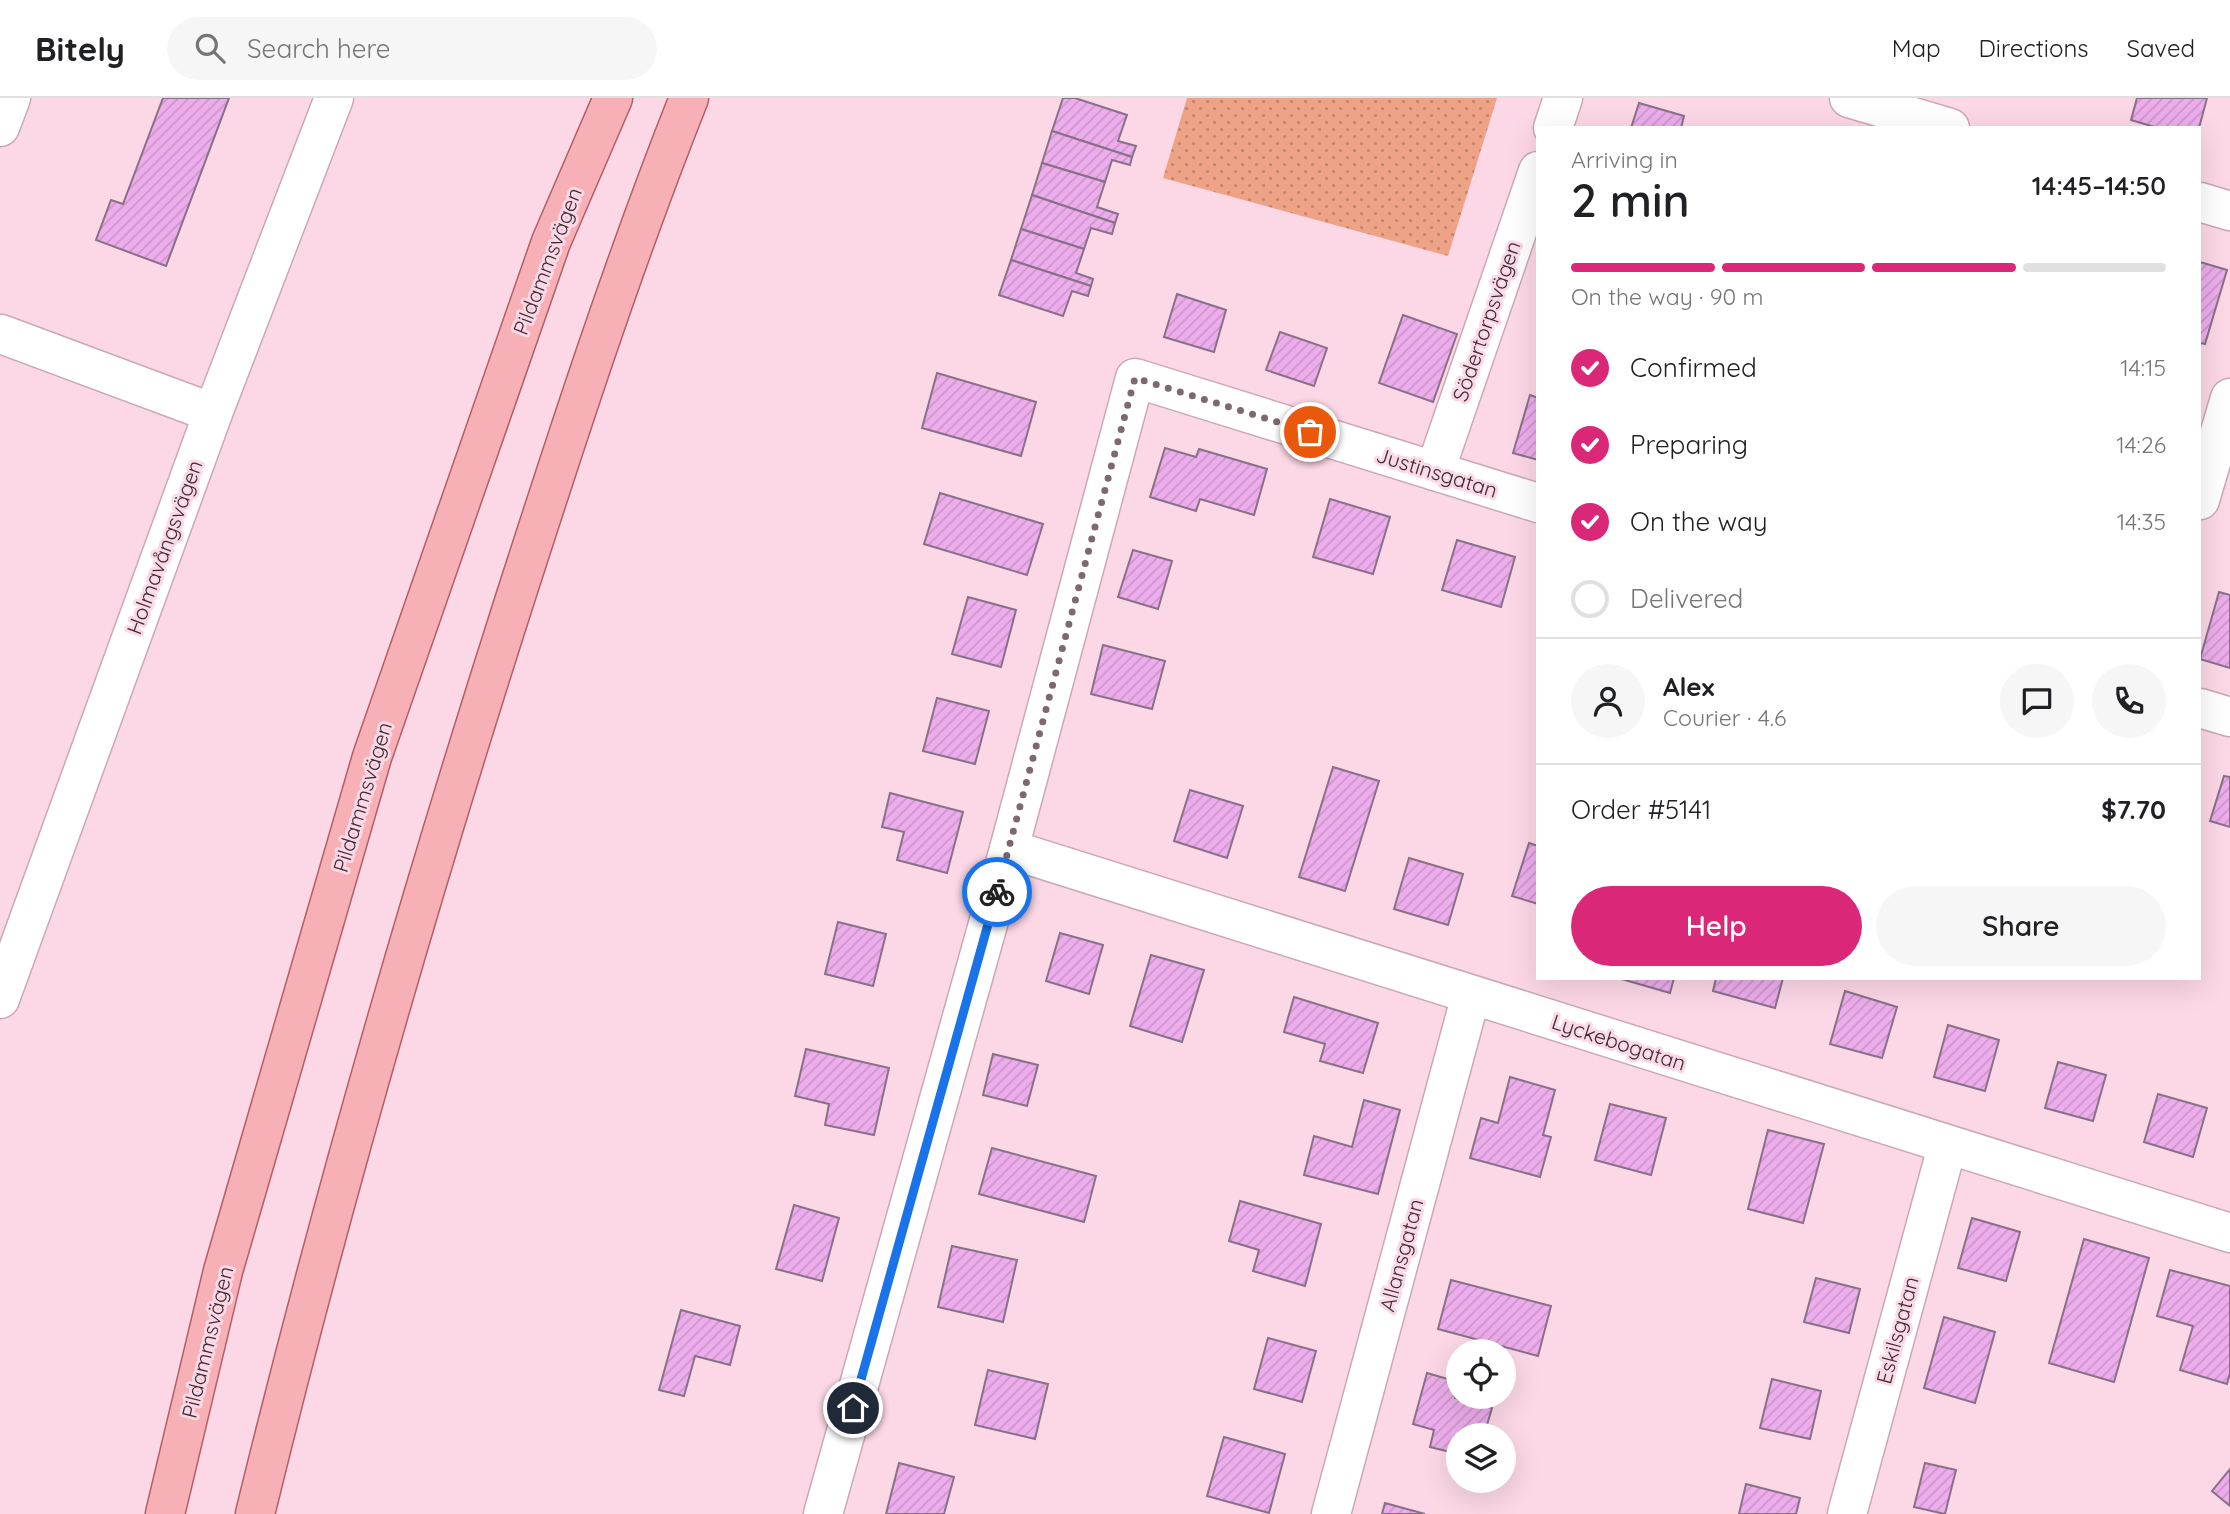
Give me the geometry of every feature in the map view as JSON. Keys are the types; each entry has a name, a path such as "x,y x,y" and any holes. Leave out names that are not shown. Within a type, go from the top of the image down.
{"main road":[{"name":"Pildammsvägen","path":"165,1514 223,1271 372,757 551,242 613,98"},
{"path":"255,1514 297,1345 454,788 633,241 689,98"}],"street":[{"path":"0,127 11,98"},
{"name":"Holmavångsvägen","path":"0,999 213,413 334,98"},
{"path":"1554,126 1563,98"},
{"path":"1849,98 1943,126"},
{"name":"Södertorpsvägen","path":"1435,471 1536,177"},
{"path":"2201,202 2230,211"},
{"path":"1,334 213,413"},
{"name":"Justinsgatan","path":"1009,849 1135,378 1536,502"},
{"path":"2201,497 2230,398"},
{"path":"2201,708 2230,718"},
{"path":"823,1514 1009,849"},
{"name":"Lyckebogatan","path":"1009,849 1948,1147 2230,1233"},
{"name":"Allansgatan","path":"1331,1514 1471,995"},
{"name":"Eskilsgatan","path":"1847,1514 1948,1147"}],"shaded area":[{"path":"1187,98 1497,98 1448,256 1163,178"}],"building":[{"path":"163,98 229,98 166,266 96,240 111,200 123,204"},
{"path":"1063,98 1075,98 1127,115 1118,141 1136,146 1132,157 1052,131"},
{"path":"2137,98 2207,98 2200,126 2151,126 2131,120"},
{"path":"1639,103 1684,116 1682,126 1632,126"},
{"path":"1052,131 1132,157 1130,165 1112,160 1105,182 1042,163"},
{"path":"1042,163 1105,182 1097,207 1118,214 1115,223 1032,195"},
{"path":"1032,195 1115,223 1112,234 1091,228 1084,249 1021,229"},
{"path":"1021,229 1084,249 1076,273 1093,279 1091,286 1011,260"},
{"path":"1011,260 1091,286 1088,296 1072,291 1063,316 999,295"},
{"path":"2201,262 2227,270 2205,344 2201,343"},
{"path":"1177,294 1226,310 1214,352 1164,337"},
{"path":"1403,315 1457,334 1433,402 1379,383"},
{"path":"1280,332 1327,348 1314,386 1266,370"},
{"path":"937,373 1036,402 1021,456 922,428"},
{"path":"1530,395 1536,397 1536,459 1513,453"},
{"path":"1165,448 1196,457 1199,449 1267,469 1254,515 1200,499 1196,511 1150,497"},
{"path":"940,493 1043,524 1027,575 924,544"},
{"path":"1330,499 1390,517 1373,574 1313,557"},
{"path":"1457,540 1515,557 1501,607 1442,590"},
{"path":"1133,550 1172,561 1158,609 1118,597"},
{"path":"2219,592 2230,595 2230,668 2201,659"},
{"path":"968,597 1016,610 1001,667 952,654"},
{"path":"1103,645 1165,661 1152,709 1091,694"},
{"path":"937,698 989,711 975,764 923,751"},
{"path":"1333,767 1379,781 1345,891 1299,877"},
{"path":"2224,776 2230,777 2230,827 2210,821"},
{"path":"1190,790 1243,806 1227,858 1174,841"},
{"path":"890,793 963,812 947,873 897,860 904,832 882,827"},
{"path":"1529,843 1536,845 1536,903 1512,896"},
{"path":"1409,858 1463,874 1448,925 1394,909"},
{"path":"838,922 886,934 873,986 825,974"},
{"path":"1060,933 1103,945 1089,994 1046,981"},
{"path":"1151,955 1204,970 1182,1042 1130,1026"},
{"path":"1625,980 1673,980 1670,993"},
{"path":"1716,980 1782,980 1775,1008 1713,991"},
{"path":"1845,991 1897,1007 1882,1058 1830,1044"},
{"path":"1294,997 1378,1023 1363,1073 1320,1061 1325,1044 1284,1032"},
{"path":"1948,1025 1999,1040 1985,1091 1934,1077"},
{"path":"806,1049 889,1068 874,1135 825,1125 829,1104 795,1096"},
{"path":"993,1054 1038,1065 1027,1106 983,1095"},
{"path":"2058,1062 2106,1075 2093,1121 2045,1108"},
{"path":"1510,1077 1555,1090 1543,1135 1551,1137 1540,1177 1470,1158 1481,1118 1498,1123"},
{"path":"2158,1094 2207,1108 2193,1157 2144,1142"},
{"path":"1364,1100 1400,1110 1378,1194 1304,1175 1314,1136 1352,1147"},
{"path":"1610,1104 1666,1118 1651,1175 1595,1160"},
{"path":"1768,1130 1824,1144 1803,1223 1748,1209"},
{"path":"992,1148 1096,1176 1084,1222 979,1194"},
{"path":"1240,1201 1321,1224 1305,1286 1253,1271 1259,1250 1229,1241"},
{"path":"794,1205 839,1218 822,1281 776,1269"},
{"path":"1972,1218 2020,1232 2006,1281 1958,1268"},
{"path":"2084,1239 2149,1258 2114,1382 2049,1363"},
{"path":"952,1246 1017,1260 1003,1322 938,1307"},
{"path":"2170,1270 2230,1286 2230,1373 2227,1384 2180,1370 2193,1326 2157,1316"},
{"path":"1816,1278 1860,1289 1849,1333 1804,1322"},
{"path":"1451,1280 1551,1306 1538,1356 1516,1350 1516,1339 1475,1339 1438,1329"},
{"path":"681,1310 740,1326 730,1365 695,1356 684,1396 659,1390"},
{"path":"1944,1317 1995,1332 1975,1403 1924,1388"},
{"path":"1268,1338 1316,1351 1302,1402 1254,1389"},
{"path":"988,1370 1048,1384 1035,1439 975,1425"},
{"path":"1427,1373 1446,1379 1446,1409 1492,1409 1488,1423 1446,1423 1446,1451 1430,1447 1434,1430 1413,1424"},
{"path":"1772,1379 1821,1391 1810,1439 1760,1428"},
{"path":"1224,1437 1285,1454 1269,1513 1207,1496"},
{"path":"899,1463 954,1477 944,1514 886,1514"},
{"path":"1925,1463 1956,1470 1945,1514 1914,1507"},
{"path":"2230,1469 2230,1506 2212,1491"},
{"path":"1746,1484 1800,1498 1796,1514 1739,1514"},
{"path":"1385,1503 1425,1514 1382,1514"}],"way so far":[{"path":"997,892 1135,378 1310,432"}],"route":[{"path":"853,1408 997,892"}]}
